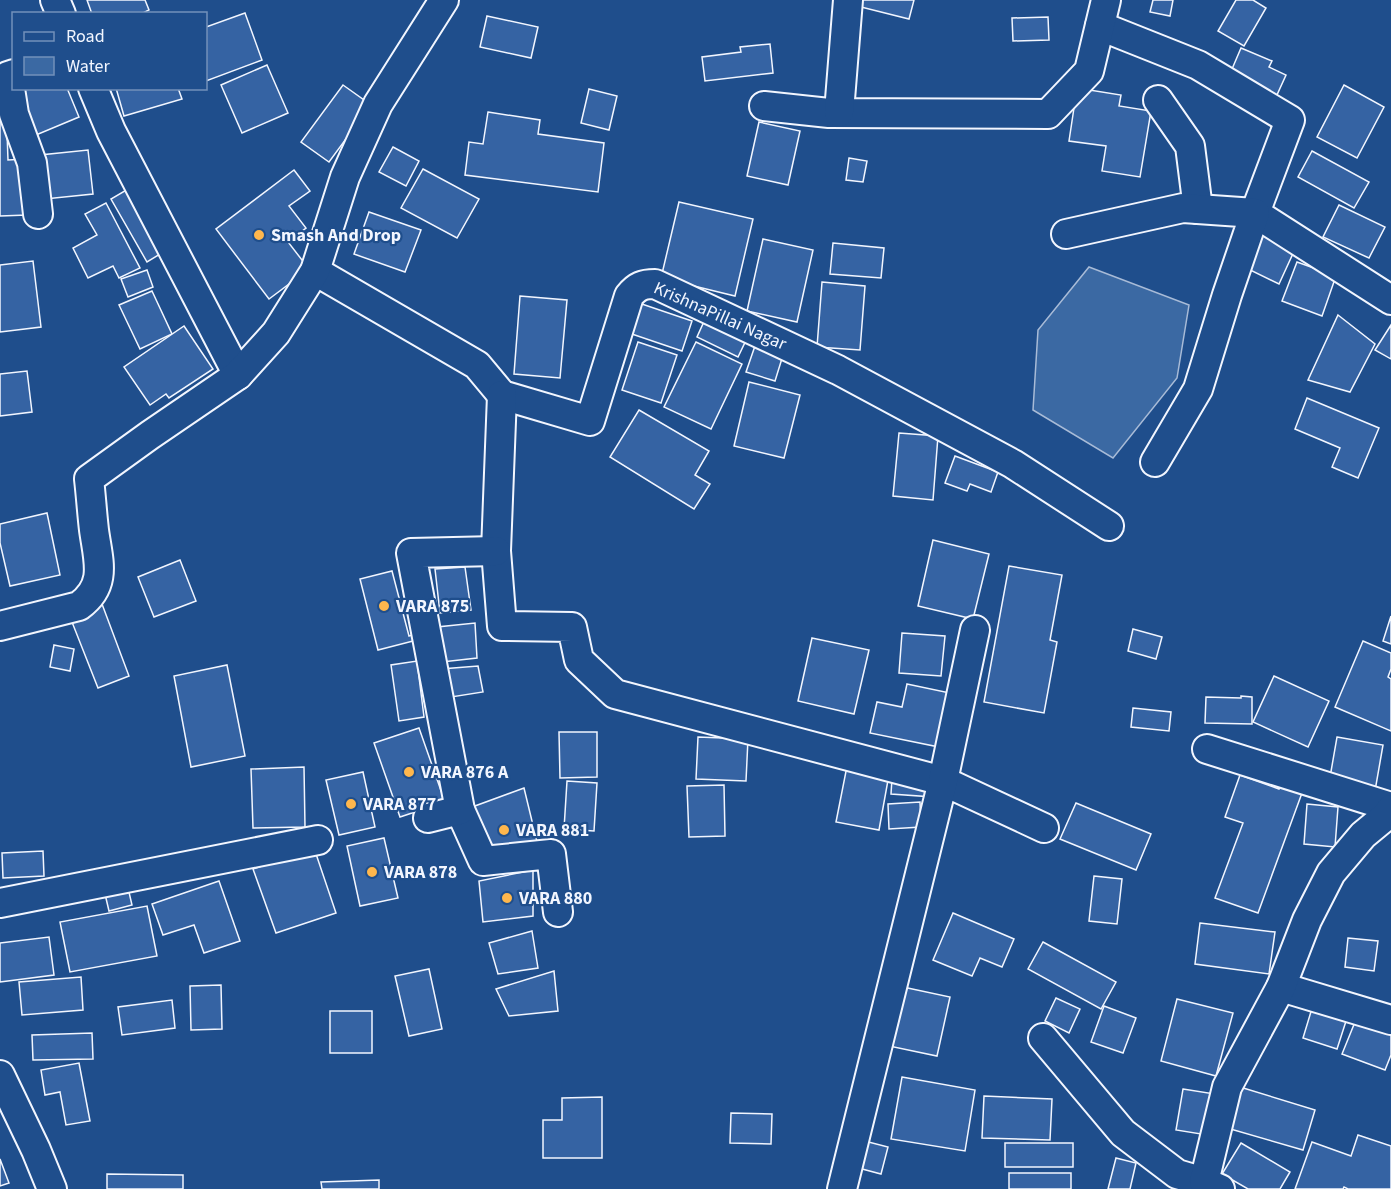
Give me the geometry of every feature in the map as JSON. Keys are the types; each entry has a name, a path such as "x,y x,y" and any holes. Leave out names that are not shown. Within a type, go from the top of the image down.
{"street":[{"path":"0,626 79,606 96,588 99,562 89,478 238,375 276,333 315,271 345,177 378,104 444,0"},
{"path":"839,112 848,0"},
{"path":"764,106 829,113 1048,114 1089,71 1102,13 1198,65 1290,120 1227,295 1198,389 1155,462"},
{"path":"12,75 8,76 14,114 32,163 38,214"},
{"path":"94,90 111,131 238,375"},
{"path":"1158,100 1190,146 1198,209"},
{"path":"1066,234 1183,208 1256,213 1391,300"},
{"path":"315,271 477,365 502,395 496,551 502,626 572,627 579,660 615,694 943,781 1044,828"},
{"name":"KrishnaPillai Nagar","path":"502,395 590,421 629,296 644,284 655,284 838,370 1013,464 1109,525"},
{"path":"496,551 411,553 460,810 483,861 551,854 558,912"},
{"path":"842,1189 943,781 975,630"},
{"path":"1043,1038 1123,1133 1178,1174 1212,1186 1227,1087 1281,987 1307,920 1331,873 1391,808 1207,748"},
{"path":"428,819 460,810"},
{"path":"0,903 318,840"},
{"path":"1281,987 1391,1020"},
{"path":"0,1075 52,1189"}],"water":[{"path":"1089,267 1189,305 1177,378 1113,458 1033,410 1038,330"}],"building":[{"path":"87,0 145,0 149,10 145,12 91,12"},
{"path":"850,0 914,0 909,19 849,4"},
{"path":"1153,0 1173,0 1170,16 1150,12"},
{"path":"1236,0 1253,0 1266,8 1244,46 1218,31"},
{"path":"245,13 262,60 207,81 207,27"},
{"path":"487,16 538,27 531,58 480,47"},
{"path":"1048,17 1049,40 1013,41 1012,18"},
{"path":"770,44 773,73 705,81 702,57 741,52 740,47"},
{"path":"1241,48 1272,61 1269,67 1286,75 1276,97 1229,76"},
{"path":"267,65 288,113 242,133 221,85"},
{"path":"343,85 371,105 329,162 301,142"},
{"path":"1344,85 1384,107 1357,158 1317,137"},
{"path":"1077,88 1121,95 1119,106 1151,111 1140,177 1102,171 1106,146 1069,141"},
{"path":"589,89 617,96 609,130 581,123"},
{"path":"18,90 68,90 79,117 36,135"},
{"path":"117,90 179,90 182,99 124,116"},
{"path":"0,103 6,103 8,160 25,159 27,215 0,216"},
{"path":"488,112 540,120 538,134 604,143 598,192 465,175 469,142 483,144"},
{"path":"759,122 800,131 788,185 747,176"},
{"path":"393,147 419,161 406,186 379,172"},
{"path":"88,150 93,194 45,199 40,155"},
{"path":"1312,151 1369,182 1354,208 1298,177"},
{"path":"849,158 867,161 863,182 846,180"},
{"path":"423,169 479,199 457,238 401,208"},
{"name":"Smash And Drop","path":"294,170 310,191 289,206 306,228 288,242 309,269 269,299 216,229"},
{"path":"128,189 165,251 147,262 111,199"},
{"path":"679,202 753,219 735,296 661,278"},
{"path":"106,203 140,268 119,278 113,266 88,278 73,248 97,235 85,214"},
{"path":"1339,205 1385,227 1369,258 1323,237"},
{"path":"369,212 421,230 405,272 354,254"},
{"path":"1264,232 1296,247 1279,284 1246,268"},
{"path":"763,239 813,250 797,322 747,311"},
{"path":"833,243 884,248 881,278 830,274"},
{"path":"33,261 41,327 0,332 0,265"},
{"path":"1297,262 1336,276 1322,316 1282,301"},
{"path":"147,270 153,287 128,297 121,279"},
{"path":"822,282 865,286 860,350 817,347"},
{"path":"152,291 172,334 140,349 119,305"},
{"path":"520,296 567,300 560,378 514,374"},
{"path":"633,301 692,321 682,351 623,331"},
{"path":"707,315 749,334 738,357 697,337"},
{"path":"1338,315 1375,344 1350,392 1308,380"},
{"path":"1391,325 1391,359 1375,350"},
{"path":"184,326 213,369 169,398 166,394 150,405 124,367"},
{"path":"638,342 677,355 661,403 622,390"},
{"path":"696,342 742,364 711,429 664,407"},
{"path":"756,343 784,352 775,381 746,372"},
{"path":"27,371 32,412 0,416 0,374"},
{"path":"749,382 800,395 784,458 734,446"},
{"path":"1307,398 1379,428 1358,478 1332,467 1340,448 1295,429"},
{"path":"639,410 709,451 695,475 710,484 694,509 610,457"},
{"path":"899,433 938,436 933,500 893,496"},
{"path":"955,456 998,472 991,492 970,484 967,491 945,483"},
{"path":"47,513 60,575 10,586 0,543 0,524"},
{"path":"933,540 989,554 973,619 918,606"},
{"path":"180,560 196,601 154,617 138,577"},
{"path":"1009,566 1062,575 1050,640 1057,642 1044,713 984,702"},
{"path":"465,567 471,610 440,613 435,569"},
{"name":"VARA 875","path":"392,571 409,636 415,634 417,640 378,650 360,579"},
{"path":"102,604 129,676 98,688 70,617"},
{"path":"1391,616 1391,644 1383,641"},
{"path":"475,623 477,658 442,662 437,627"},
{"path":"1133,629 1162,637 1156,659 1128,651"},
{"path":"902,633 945,636 941,676 899,673"},
{"path":"812,638 869,650 854,714 798,701"},
{"path":"1363,641 1391,653 1391,669 1388,677 1391,679 1391,731 1335,707"},
{"path":"54,645 74,649 70,671 50,667"},
{"path":"417,661 424,717 399,721 391,665"},
{"path":"227,665 245,756 191,767 174,676"},
{"path":"478,666 483,692 445,698 441,669"},
{"path":"1274,676 1329,701 1308,747 1253,722"},
{"path":"907,684 950,693 939,747 870,733 877,702 902,707"},
{"path":"1241,696 1252,697 1252,724 1205,723 1206,697 1241,698"},
{"path":"1133,708 1171,712 1169,731 1131,727"},
{"name":"VARA 876 A","path":"419,728 445,802 400,817 374,743"},
{"path":"559,732 597,732 597,777 560,778"},
{"path":"698,737 748,739 746,781 696,779"},
{"path":"1337,737 1383,745 1375,791 1329,783"},
{"path":"850,751 892,758 879,830 836,822"},
{"path":"893,762 934,797 891,794"},
{"path":"304,767 305,827 253,828 251,769"},
{"name":"VARA 877","path":"363,772 375,827 339,835 326,780"},
{"path":"1240,775 1279,789 1281,786 1302,793 1258,913 1215,898 1243,823 1225,817"},
{"path":"567,781 597,783 594,831 564,829"},
{"path":"724,785 725,836 689,837 687,786"},
{"name":"VARA 881","path":"524,788 539,850 485,852 464,810"},
{"path":"920,802 921,827 889,829 888,804"},
{"path":"1076,803 1151,834 1136,870 1060,839"},
{"path":"1307,804 1338,807 1335,847 1304,844"},
{"name":"VARA 878","path":"384,838 398,898 360,906 347,846"},
{"path":"314,848 336,913 276,933 253,869"},
{"path":"43,851 44,876 3,878 2,853"},
{"name":"VARA 880","path":"533,870 533,916 483,922 479,881"},
{"path":"1094,876 1122,879 1117,924 1089,921"},
{"path":"219,881 240,941 204,953 194,925 163,935 152,904"},
{"path":"128,888 132,905 109,911 105,894"},
{"path":"147,906 157,956 70,972 60,922"},
{"path":"953,913 1014,939 1002,967 980,958 972,976 933,960"},
{"path":"1200,923 1275,932 1269,974 1195,964"},
{"path":"532,931 538,968 498,974 489,943"},
{"path":"49,937 54,975 0,982 0,943"},
{"path":"1348,938 1378,941 1374,971 1345,967"},
{"path":"1043,942 1116,982 1101,1009 1028,969"},
{"path":"429,969 442,1029 409,1036 395,976"},
{"path":"554,971 558,1011 509,1016 496,989"},
{"path":"81,977 83,1010 22,1015 19,982"},
{"path":"221,985 222,1029 191,1030 190,986"},
{"path":"903,987 950,997 937,1056 889,1046"},
{"path":"1056,998 1080,1009 1069,1033 1045,1021"},
{"path":"1177,999 1233,1013 1216,1076 1161,1061"},
{"path":"172,1000 175,1028 122,1035 118,1007"},
{"path":"1313,1005 1348,1015 1337,1049 1303,1038"},
{"path":"1104,1006 1136,1018 1123,1053 1091,1042"},
{"path":"330,1011 372,1011 372,1053 330,1053"},
{"path":"1355,1022 1391,1035 1391,1055 1385,1070 1342,1054"},
{"path":"92,1033 93,1059 33,1060 32,1035"},
{"path":"79,1063 90,1121 66,1125 60,1092 45,1095 41,1070"},
{"path":"902,1077 975,1090 965,1151 891,1139"},
{"path":"1240,1087 1315,1110 1303,1150 1227,1128"},
{"path":"1183,1089 1215,1094 1207,1135 1176,1130"},
{"path":"984,1096 1052,1099 1050,1140 982,1138"},
{"path":"602,1097 602,1158 543,1158 543,1120 562,1120 562,1098"},
{"path":"731,1113 772,1114 771,1144 730,1143"},
{"path":"1358,1135 1391,1146 1391,1189 1348,1189 1344,1187 1343,1189 1295,1189 1312,1142 1351,1156"},
{"path":"853,1138 888,1147 881,1174 847,1165"},
{"path":"1005,1143 1073,1143 1073,1167 1005,1167"},
{"path":"1241,1143 1290,1172 1280,1189 1248,1189 1222,1174"},
{"path":"1116,1158 1136,1163 1130,1189 1108,1189"},
{"path":"0,1159 9,1183 0,1186"},
{"path":"1009,1173 1071,1173 1071,1189 1009,1189"},
{"path":"107,1174 183,1175 183,1189 107,1189"},
{"path":"379,1180 379,1189 322,1189 321,1182"}],"place":[{"name":"Smash And Drop","path":"259,235"},
{"name":"VARA 875","path":"384,606"},
{"name":"VARA 876 A","path":"409,772"},
{"name":"VARA 877","path":"351,804"},
{"name":"VARA 881","path":"504,830"},
{"name":"VARA 878","path":"372,872"},
{"name":"VARA 880","path":"507,898"}]}
